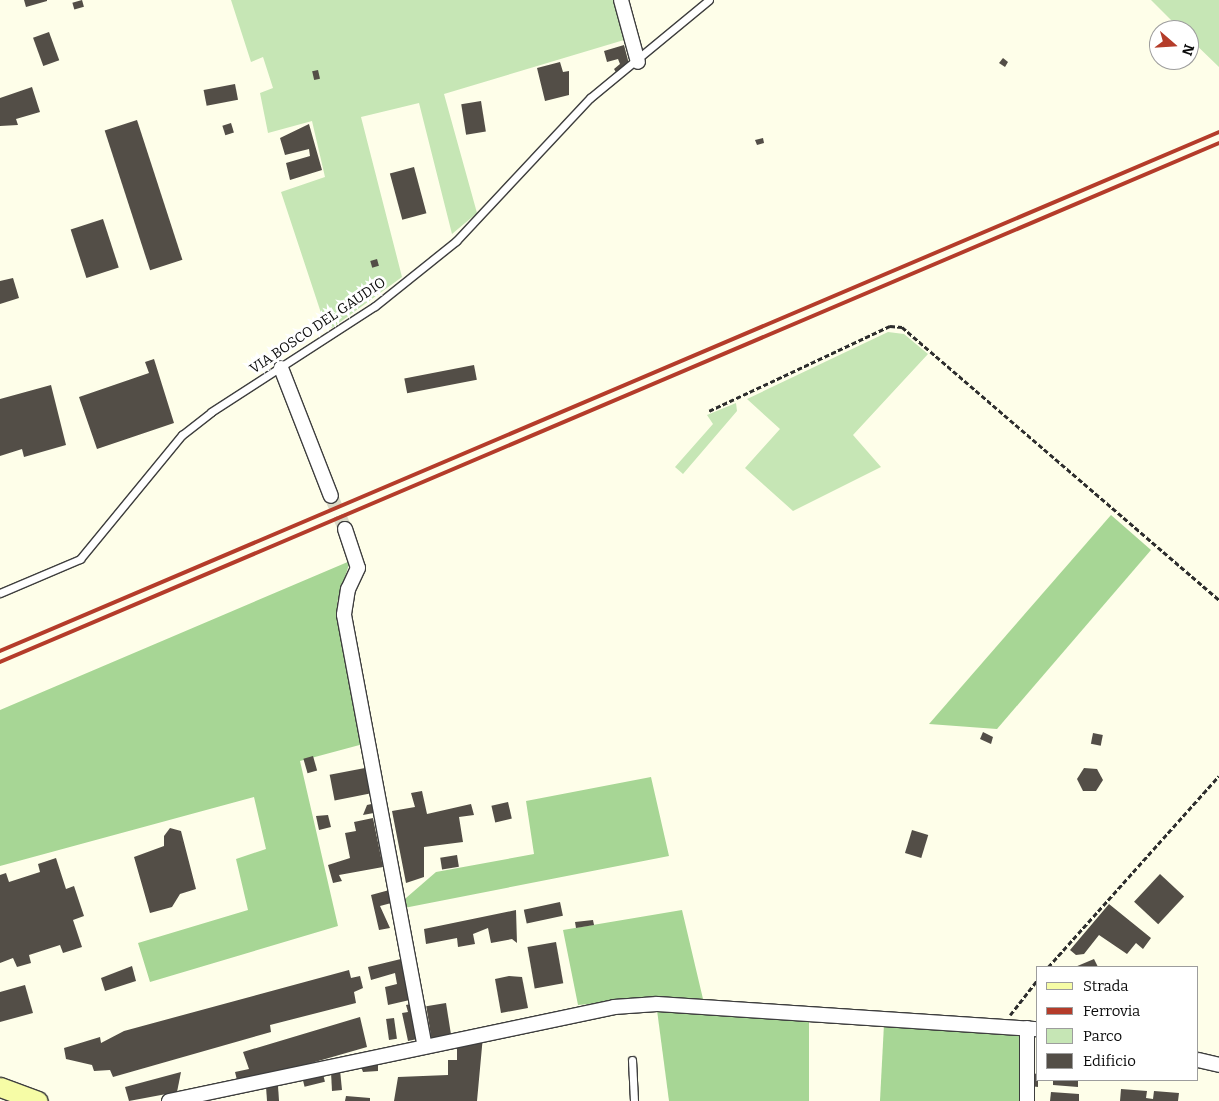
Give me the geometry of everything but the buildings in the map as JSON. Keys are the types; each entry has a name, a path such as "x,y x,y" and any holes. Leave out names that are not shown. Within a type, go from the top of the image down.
{"main road":[{"path":"0,1087 38,1101"}],"street":[{"path":"621,0 638,62"},
{"path":"281,368 331,496"},
{"path":"345,529 358,568 348,589 344,615 425,1046"},
{"path":"169,1101 614,1007 657,1004 1004,1024 1032,1029 1027,1101"},
{"path":"1199,1060 1219,1064"}],"lane":[{"name":"VIA BOSCO DEL GAUDIO","path":"0,593 80,559 182,436 211,412 375,306 456,241 590,98 638,62 708,0"},
{"path":"632,1060 634,1101"}],"path":[{"path":"708,411 890,326 902,327 1219,600"},
{"path":"1049,966 1219,776"},
{"path":"1004,1024 1036,981"}],"green space":[{"path":"231,0 614,0 624,40 444,94 477,213 452,234 419,103 361,117 402,277 332,328 325,325 281,192 325,177 312,121 268,133 260,93 273,88 263,57 251,62"},
{"path":"1151,0 1219,0 1219,67 1199,48 1199,20 1171,20"},
{"path":"888,332 904,334 928,354 853,435 881,467 793,511 745,468 780,429 747,399"},
{"path":"736,403 737,411 683,474 675,467 713,424 707,415"},
{"path":"1111,515 1151,550 997,729 929,724"},
{"path":"350,561 337,603 367,743 300,761 338,926 150,982 138,943 248,910 236,859 266,849 254,797 0,866 0,710"},
{"path":"651,777 669,856 404,908 406,898 436,872 534,854 526,801"},
{"path":"682,910 703,999 657,998 578,1005 563,930"},
{"path":"657,1010 809,1019 809,1101 669,1101"},
{"path":"884,1024 1024,1031 1020,1101 880,1101"}],"tunnel":[{"path":"331,496 345,529"}],"railway":[{"path":"0,651 1219,132"},
{"path":"0,662 1219,143"}]}
